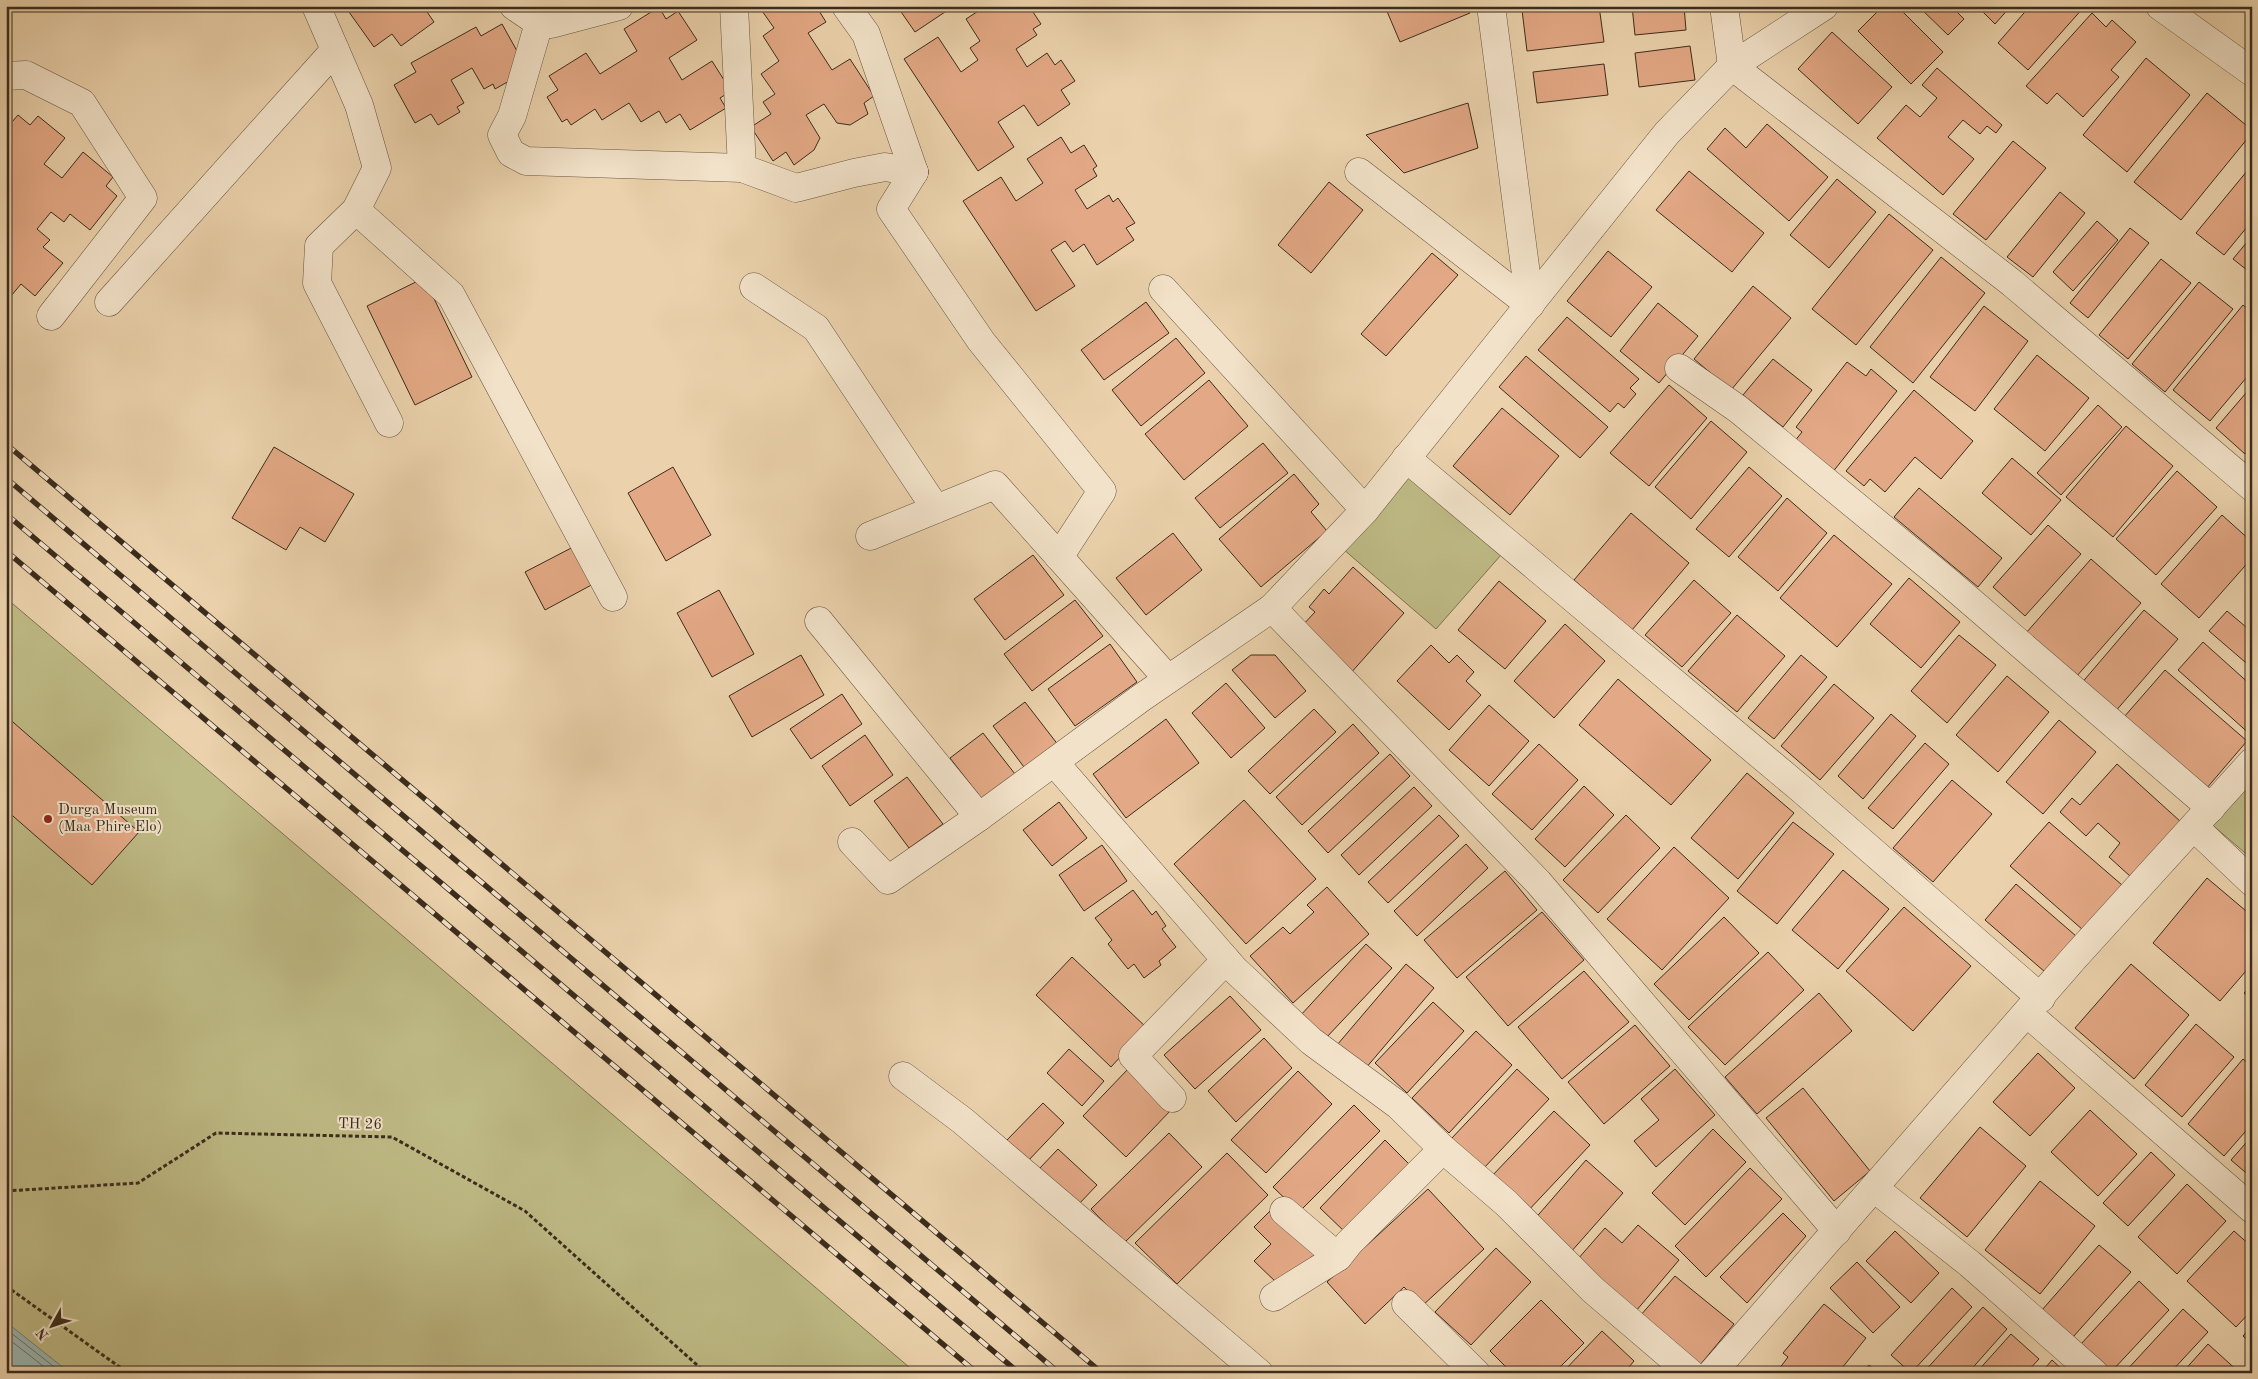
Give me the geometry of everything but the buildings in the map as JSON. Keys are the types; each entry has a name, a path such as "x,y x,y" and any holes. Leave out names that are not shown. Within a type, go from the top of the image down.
{"street":[{"path":"316,6 359,105 377,168 356,210 319,246 317,283 389,422"},
{"path":"514,6 539,24 551,24 620,6"},
{"path":"734,6 742,168"},
{"path":"846,6 866,34 914,172"},
{"path":"1491,6 1530,305"},
{"path":"1724,6 1732,66 2012,283 2252,487"},
{"path":"852,842 888,880 979,817 1168,679 1272,608 1365,510 1667,133 1732,66 1824,6"},
{"path":"2160,6 2252,72"},
{"path":"539,24 512,116 502,135 511,153 526,160 742,168 796,188 854,173 885,168 914,172"},
{"path":"109,302 335,50"},
{"path":"6,76 26,75 82,103 144,198 51,316"},
{"path":"914,172 890,210 981,341 1102,491 1059,557"},
{"path":"1359,172 1530,305"},
{"path":"356,210 452,295 613,597"},
{"path":"754,287 816,328 936,509"},
{"path":"1163,289 1365,510"},
{"path":"1679,368 1738,409 1940,574 2202,818 2252,882"},
{"path":"1406,458 1802,789 2252,1209"},
{"path":"870,536 995,486 1168,679"},
{"path":"1272,608 1538,882 1836,1231"},
{"path":"819,621 979,817"},
{"path":"1054,762 1226,960 1310,1041 1398,1104 1443,1149 1506,1203 1593,1290 1690,1373"},
{"path":"1712,1373 2034,1005 2252,762"},
{"path":"1172,1098 1133,1056 1226,960"},
{"path":"903,1076 963,1121 1259,1373"},
{"path":"1274,1298 1338,1257 1349,1243 1443,1149"},
{"path":"1874,1188 1970,1264 2094,1373"},
{"path":"1284,1212 1338,1257"},
{"path":"1406,1304 1476,1373"}],"path":[{"name":"TH 26","path":"6,1191 138,1183 216,1133 392,1137 525,1210 706,1373"},
{"path":"6,1286 128,1373"}],"shaded area":[{"path":"1409,474 1501,555 1436,629 1343,549"},
{"path":"6,598 916,1373 6,1373"},
{"path":"2252,778 2252,859 2209,822"}],"water":[{"path":"6,1322 70,1373 6,1373"}],"railway":[{"path":"6,444 1102,1373"},
{"path":"6,478 1059,1373"},
{"path":"6,514 1019,1373"},
{"path":"6,551 977,1373"}],"place":[{"name":"Durga Museum (Maa Phire Elo)","path":"48,819"}]}
